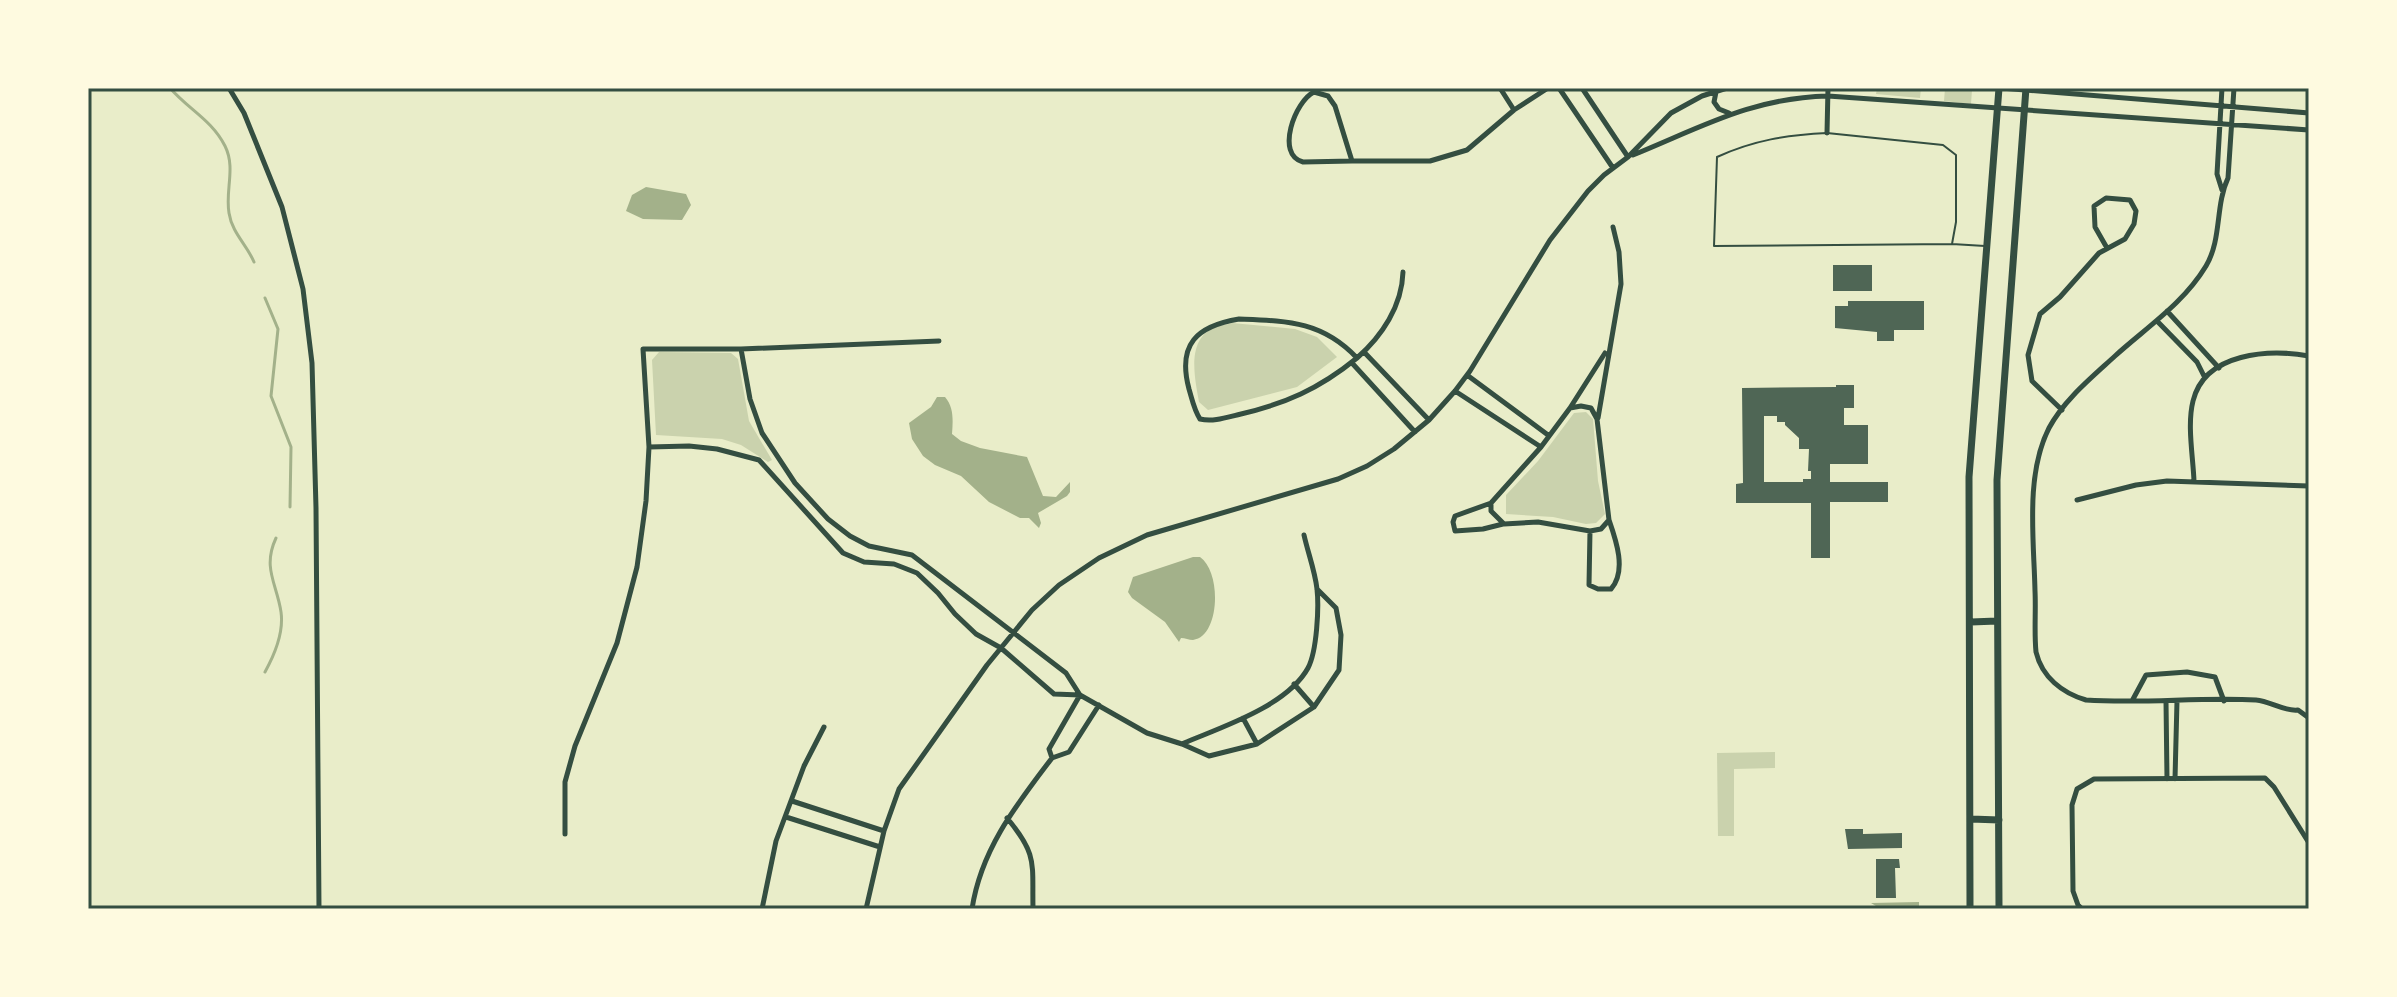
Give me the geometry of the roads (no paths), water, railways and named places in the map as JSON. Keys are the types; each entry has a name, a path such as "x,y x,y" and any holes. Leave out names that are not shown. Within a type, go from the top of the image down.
{"main road":[{"path":"1970,909 1969,477 2000,88"},
{"path":"1999,909 1999,435 2026,89"},
{"path":"1971,622 1997,621"},
{"path":"1971,819 1999,820"}],"street":[{"path":"229,88 244,113 282,207 303,289 312,363 319,909"},
{"path":"1500,88 1514,110"},
{"path":"1352,161 1335,106 1328,96 1314,92 1309,94 1300,104 1290,138 1290,154 1295,160 1408,162 1441,158 1467,150 1514,110 1548,88"},
{"path":"1559,88 1613,168"},
{"path":"1582,88 1628,157"},
{"path":"866,909 884,831 899,789 1032,610 1059,585 1099,558 1147,535 1338,479 1367,466 1415,432 1467,375 1550,240 1588,191 1628,157 1671,113 1702,96 1727,88"},
{"path":"1827,133 1828,88"},
{"path":"2000,88 2309,113"},
{"path":"2222,88 2217,174 2222,190"},
{"path":"2234,88 2228,178 2222,190 2215,240 2206,265 2183,297 2089,380 2062,410 2044,441 2035,475 2036,652 2045,673 2069,694 2086,700 2262,701 2292,711 2298,710 2309,718"},
{"path":"1717,90 1714,102 1719,109 1730,113"},
{"path":"1628,157 1730,113 1793,97 1828,96 2309,130"},
{"path":"2062,410 2032,381 2028,355 2034,330 2040,314 2107,248 2121,242 2131,230 2136,211 2130,200 2106,198 2094,206 2095,227 2107,248"},
{"path":"1590,531 1589,585 1611,589 1616,583 1618,545 1609,520 1597,419 1621,284 1619,252 1613,227"},
{"path":"1403,272 1400,295 1393,313 1364,352 1355,360 1322,384 1297,397 1208,421 1196,414 1187,380 1186,355 1202,330 1214,323 1239,319 1284,321 1334,337 1355,360 1415,432"},
{"path":"2167,311 2219,368"},
{"path":"2157,321 2197,362 2205,378"},
{"path":"565,834 565,782 575,746 617,643 637,567 649,447 643,349 741,349 939,341"},
{"path":"741,349 750,399 762,433 795,483 828,519 869,546 912,555 1066,673 1080,695"},
{"path":"1608,349 1541,447 1491,503 1455,516 1453,522 1455,531 1538,522 1590,531 1601,529 1609,520"},
{"path":"1364,352 1429,420"},
{"path":"2194,481 2192,404 2205,378 2243,356 2271,352 2309,356"},
{"path":"1467,375 1548,435"},
{"path":"1455,391 1541,447"},
{"path":"1570,408 1591,408 1597,419"},
{"path":"649,447 689,446 759,460 843,553 864,562 894,564 917,573 976,634 1001,648 1054,694 1080,695 1147,733 1209,756 1257,744 1314,707 1339,670 1341,635 1336,608 1317,589"},
{"path":"2077,500 2136,485 2194,481 2309,486"},
{"path":"1491,503 1491,511 1504,524"},
{"path":"1182,744 1243,718 1289,690 1309,666 1316,632 1317,589 1304,535"},
{"path":"2132,701 2146,675 2187,672 2215,677 2224,701"},
{"path":"1294,684 1314,707"},
{"path":"1052,758 1049,749 1080,695"},
{"path":"2166,701 2167,779"},
{"path":"2175,779 2177,701"},
{"path":"972,909 974,894 1000,827 1052,758 1069,752 1099,705"},
{"path":"1243,718 1257,744"},
{"path":"762,909 776,841 804,766 824,727"},
{"path":"2082,909 2073,891 2072,805 2077,789 2094,779 2265,778 2274,787 2309,843"},
{"path":"792,801 884,831"},
{"path":"786,817 880,847"},
{"path":"1007,818 1032,852 1033,909"}],"lane":[{"path":"1952,244 1956,222 1956,155 1943,145 1827,133 1787,135 1717,157 1714,246 1986,246"}],"waterway":[{"path":"170,88 207,122 225,146 230,163 228,204 231,220 254,262"},
{"path":"265,298 278,329 271,396 291,447 290,507"},
{"path":"265,672 281,628 281,612 270,567 276,538"}]}
